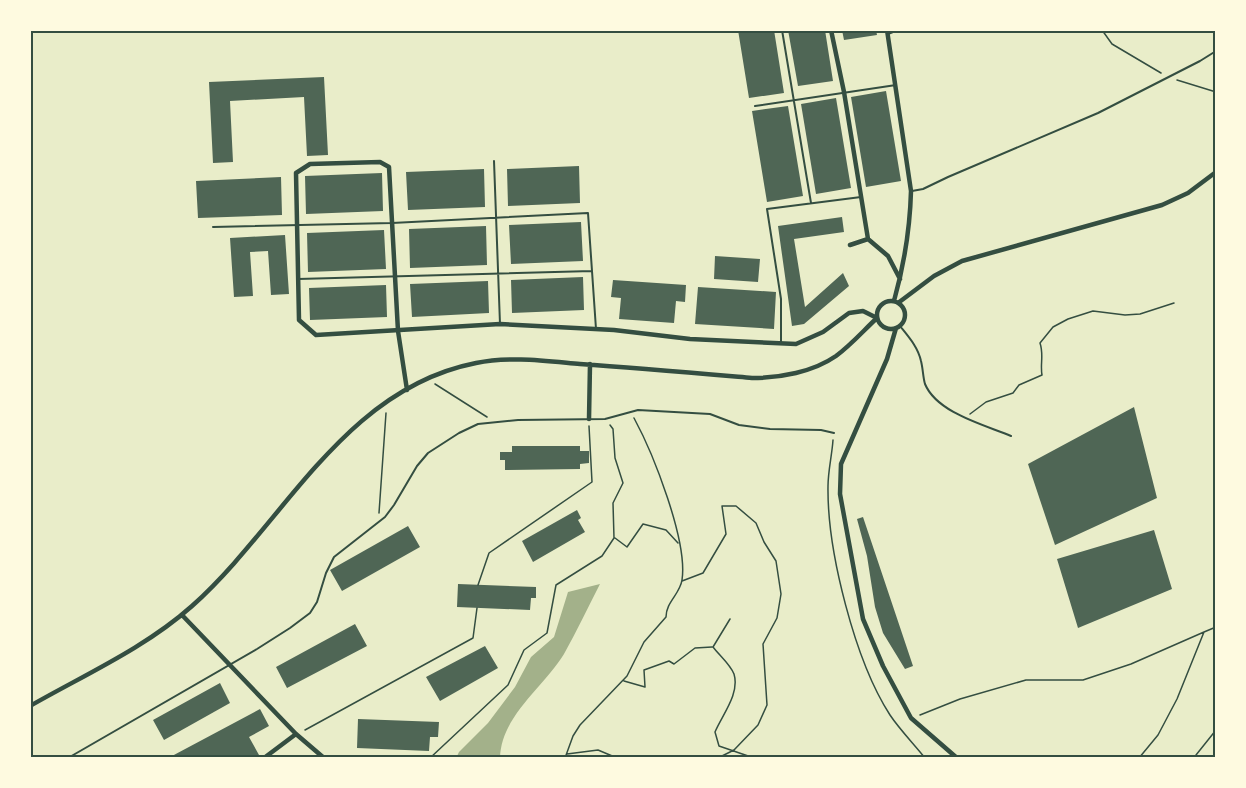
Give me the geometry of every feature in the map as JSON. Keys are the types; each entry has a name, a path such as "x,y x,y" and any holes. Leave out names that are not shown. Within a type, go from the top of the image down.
{"street":[{"path":"831,30 844,92 868,239 888,256 900,279"},
{"path":"888,32 911,191 911,212 896,302 905,314 905,318 898,327 887,359 841,464 840,494 863,619 882,666 911,718 956,758"},
{"path":"407,390 398,331 388,167 380,162 309,165 296,173 299,320 316,335 398,331 500,324 596,329 686,339 796,344 823,332 849,313 863,311 877,318 884,326 898,327"},
{"path":"30,706 138,645 182,615 227,571 328,452 351,430 387,403 427,379 458,367 488,361 520,359 752,378 775,377 811,368 834,358 877,318 877,312 882,304 896,302 934,276 962,261 1162,205 1188,193 1216,172"},
{"path":"850,245 868,239"},
{"path":"589,419 590,364"},
{"path":"182,615 296,734 324,758"},
{"path":"264,758 296,734"}],"lane":[{"path":"782,30 811,203"},
{"path":"888,32 898,30"},
{"path":"911,191 924,189 1098,113 1200,62 1216,51"},
{"path":"755,106 896,85"},
{"path":"494,161 500,324"},
{"path":"781,343 781,299 767,209 861,197"},
{"path":"213,226 392,223 588,213 596,329"},
{"path":"298,279 592,271"},
{"path":"898,327 912,341 921,358 925,384 944,408 1011,436"},
{"path":"68,758 290,628 310,613 317,602 326,573 334,557 378,523 394,505 408,478 428,453 478,424 495,421 605,419 638,410 710,414 739,425 770,429 821,430 834,433"}],"path":[{"path":"1101,30 1112,44 1132,58 1166,76"},
{"path":"1173,78 1216,92"},
{"path":"966,417 986,402 1013,393 1019,385 1042,375 1040,366 1044,354 1040,343 1053,327 1068,319 1093,311 1125,315 1140,314 1174,303"},
{"path":"427,379 495,421"},
{"path":"378,523 387,403"},
{"path":"565,758 580,725 623,681 644,642 666,617 666,609 682,581 679,544 659,474 634,419 629,413"},
{"path":"478,585 489,553 592,482 589,419"},
{"path":"371,758 430,758 508,685 524,650 547,633 556,585 602,556 614,538 613,503 623,483 615,458 613,429 605,419"},
{"path":"682,581 703,573 726,534 722,506 736,506 756,523 776,561 781,594 777,618 763,644 767,705 758,724 734,750 718,758"},
{"path":"614,538 627,548 643,524 666,530 679,544"},
{"path":"296,734 473,638 477,608"},
{"path":"713,647 730,619"},
{"path":"911,718 960,699 1026,680 1083,680 1131,664 1216,627"},
{"path":"1139,758 1158,735 1178,699 1204,632"},
{"path":"623,681 645,687 644,670 669,661 674,664 694,648 713,647"},
{"path":"713,647 734,674 734,692 715,732 719,746 754,758"},
{"path":"1196,758 1216,730"},
{"path":"566,754 598,750 617,758"}],"shaded area":[{"path":"600,584 564,654 515,715 502,743 500,758 456,758 459,752 488,723 515,687 531,657 554,637 568,592"}],"building":[{"path":"738,30 774,30 784,93 749,98"},
{"path":"788,30 825,30 833,81 798,86"},
{"path":"842,30 876,30 877,35 844,40"},
{"path":"324,77 328,155 307,156 304,97 230,101 233,162 213,163 209,82"},
{"path":"886,91 901,181 866,187 851,97"},
{"path":"836,98 851,188 816,194 801,104"},
{"path":"788,106 803,196 767,202 752,111"},
{"path":"579,166 580,203 508,206 507,169"},
{"path":"484,169 485,207 408,210 406,172"},
{"path":"382,173 383,211 306,214 305,176"},
{"path":"281,177 282,215 198,218 196,181"},
{"path":"842,217 844,232 794,239 805,307 843,273 849,286 804,324 792,326 778,226"},
{"path":"581,222 583,261 511,264 509,225"},
{"path":"486,226 487,265 410,268 409,229"},
{"path":"384,230 386,269 308,272 307,233"},
{"path":"285,235 289,294 271,295 268,251 250,252 253,296 234,297 230,238"},
{"path":"715,256 760,259 758,282 714,279"},
{"path":"583,277 584,310 512,313 511,280"},
{"path":"613,280 686,285 685,302 676,301 674,323 619,319 621,298 611,297"},
{"path":"488,281 489,313 412,317 410,284"},
{"path":"386,285 387,317 310,320 309,288"},
{"path":"698,287 776,292 774,329 695,324"},
{"path":"1134,407 1157,498 1055,545 1028,464"},
{"path":"512,446 580,446 580,451 589,451 589,463 580,464 580,469 505,470 505,460 500,460 500,452 512,452"},
{"path":"577,510 581,518 578,520 585,532 533,562 522,541"},
{"path":"863,517 913,666 905,669 883,633 875,607 867,556 857,519"},
{"path":"408,526 420,547 342,591 330,570"},
{"path":"1154,530 1172,589 1078,628 1057,559"},
{"path":"458,584 536,587 536,598 531,598 530,610 457,607"},
{"path":"355,624 367,646 287,688 276,667"},
{"path":"485,646 498,668 440,701 426,677"},
{"path":"220,683 230,703 164,740 153,720"},
{"path":"260,709 269,726 249,737 259,755 253,758 217,758 215,755 209,758 174,758 172,756"},
{"path":"358,719 439,722 438,737 430,737 429,751 357,748"}]}
